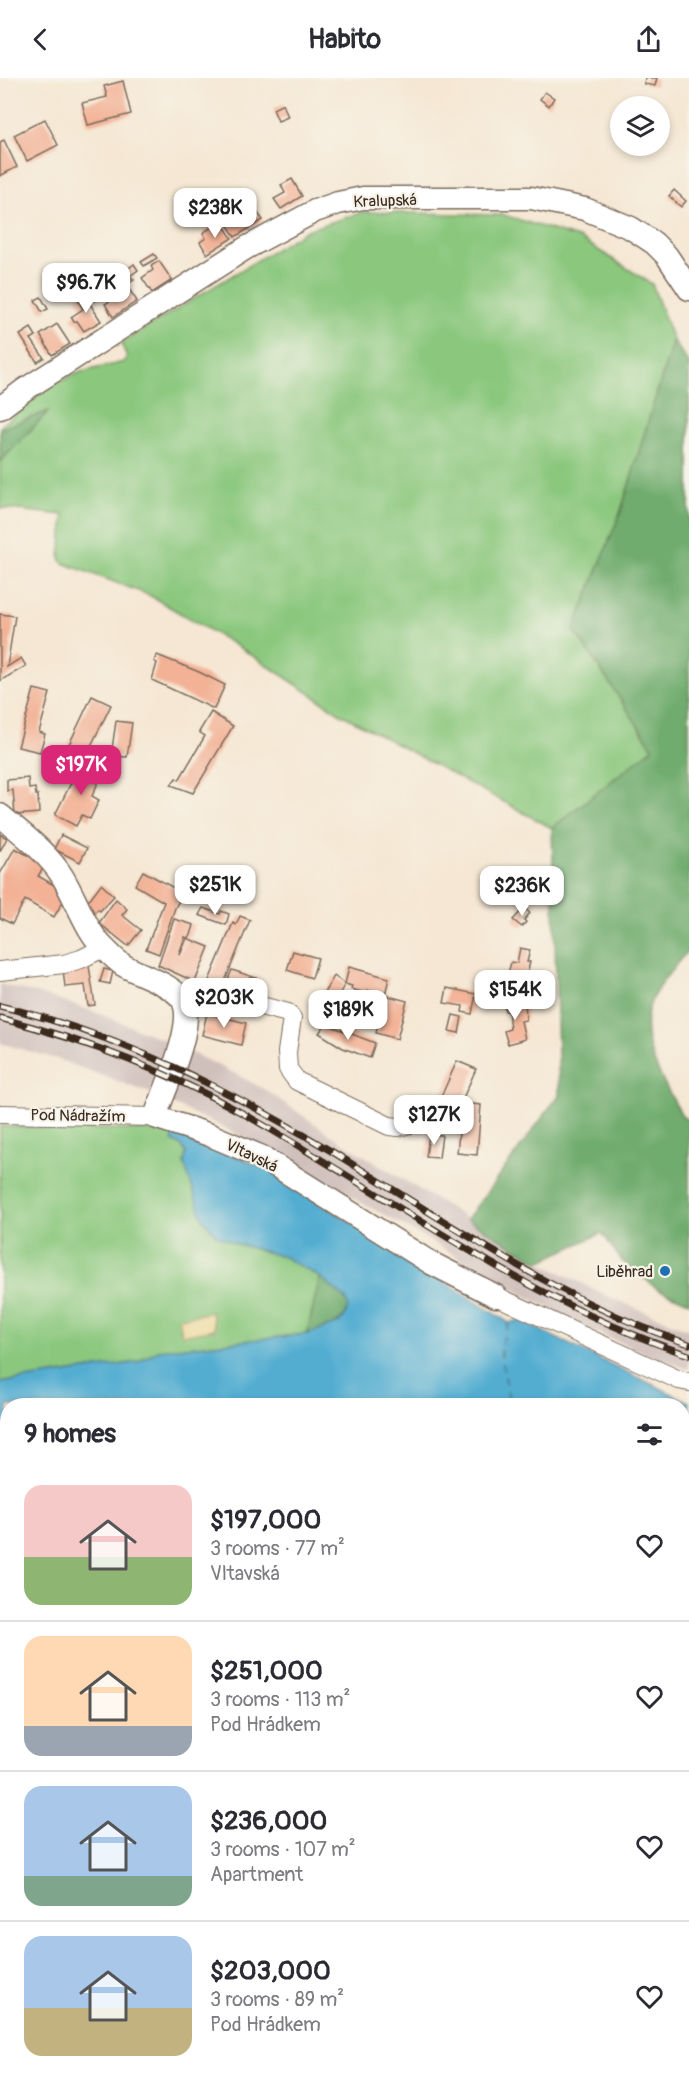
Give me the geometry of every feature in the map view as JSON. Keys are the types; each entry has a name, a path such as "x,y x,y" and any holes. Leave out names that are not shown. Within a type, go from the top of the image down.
{"street":[{"name":"Kralupská","path":"1,405 246,248 315,210 363,198 531,198 585,209 630,228 654,243 667,256 689,289"},
{"path":"0,815 29,839 61,874 103,948 123,965 170,988 183,1001 186,1016 181,1048 155,1117"},
{"path":"0,971 64,964 81,960 103,948"},
{"path":"183,1001 211,993 288,1013 292,1018 287,1052 288,1069 297,1081 389,1126 410,1124"},
{"name":"Pod Nádražím","path":"0,1114 155,1117"},
{"name":"Vltavská","path":"155,1117 210,1135 262,1157 431,1263 496,1296 679,1380 689,1382"}],"shaded area":[{"path":"0,984 87,1009 162,1039 267,1091 343,1143 539,1262 605,1295 689,1330 689,1369 661,1360 589,1329 229,1130 147,1092 57,1059 0,1043"}],"green space":[{"path":"363,212 504,215 581,239 652,284 673,340 621,511 574,630 653,748 552,828 341,714 247,652 149,595 63,563 60,558 64,515 0,508 0,462 48,412 0,429 0,427 49,386 81,372 124,362 127,357 121,343 307,230"},
{"path":"673,340 689,364 689,949 655,994 648,1009 646,1025 652,1056 659,1072 682,1116 689,1121 689,1302 658,1289 622,1261 602,1233 539,1262 467,1219 559,1095 552,828 653,748 574,630 621,511"},
{"path":"49,411 0,462 0,429"},
{"path":"0,1126 176,1131 180,1145 186,1152 235,1243 284,1257 320,1277 307,1334 159,1350 138,1362 0,1383"},
{"path":"320,1277 343,1296 348,1306 347,1313 336,1323 307,1334"}],"sand":[{"path":"212,1312 215,1329 182,1335 179,1318"}],"water":[{"path":"176,1131 269,1170 509,1323 519,1320 681,1398 0,1398 0,1383 138,1362 159,1350 307,1334 338,1323 345,1316 348,1306 346,1299 320,1277 284,1257 216,1235 203,1219 184,1163 186,1152 172,1141"}],"building":[{"path":"645,78 657,78 655,86 644,84"},
{"path":"123,81 131,114 88,125 82,103 107,97 104,86"},
{"path":"545,92 554,98 549,106 540,99"},
{"path":"283,104 288,117 278,121 273,109"},
{"path":"45,119 58,145 27,161 14,135"},
{"path":"4,140 17,167 0,176 0,142"},
{"path":"292,179 302,196 281,209 274,199 285,193 281,185"},
{"path":"674,190 686,201 681,207 669,196"},
{"path":"251,204 263,220 235,237 224,219"},
{"path":"218,210 221,216 209,222 208,219 199,223 197,218"},
{"path":"215,225 218,230 224,226 232,238 207,254 200,242 206,238 203,233"},
{"path":"154,254 157,258 144,266 141,262"},
{"path":"159,261 172,280 152,293 142,278 153,270 151,266"},
{"path":"134,264 138,270 130,276 134,280 128,284 121,274"},
{"path":"97,288 102,296 95,301 90,293"},
{"path":"118,288 122,294 129,289 137,301 113,317 105,304 112,300 109,294"},
{"path":"83,293 101,321 84,331 71,317 83,309 76,297"},
{"path":"41,297 48,309 42,312 35,300"},
{"path":"57,324 70,344 52,355 40,335"},
{"path":"31,328 36,336 31,339 44,358 37,362 20,335"},
{"path":"0,614 15,616 7,667 21,658 26,666 0,681"},
{"path":"157,655 225,685 214,709 152,680"},
{"path":"34,689 50,693 39,732 45,734 40,752 18,747"},
{"path":"92,696 111,705 85,758 64,755"},
{"path":"211,712 233,726 193,793 171,785 176,778 179,780 205,736 199,732"},
{"path":"116,721 132,723 127,757 111,756"},
{"path":"105,768 92,796 99,800 90,819 82,815 76,826 55,815 78,769"},
{"path":"28,778 29,789 35,788 36,795 38,795 39,813 15,815 13,790 7,791 7,780"},
{"path":"0,834 7,838 0,851"},
{"path":"61,835 87,848 80,862 54,849"},
{"path":"15,848 45,865 38,876 68,893 54,917 25,900 12,924 0,918 0,874"},
{"path":"143,871 183,893 175,908 159,954 146,949 164,902 135,885"},
{"path":"101,884 114,896 100,911 98,909 93,914 85,905"},
{"path":"116,899 127,909 122,915 141,930 128,946 99,923"},
{"path":"203,908 220,914 221,911 229,914 226,925 199,915"},
{"path":"524,908 530,913 522,927 513,920"},
{"path":"240,916 250,920 222,988 208,983 233,923 236,925"},
{"path":"174,919 194,925 191,935 188,938 185,937 180,955 187,938 209,947 195,982 158,965"},
{"path":"520,948 530,950 527,962 530,962 524,987 512,984 514,976 508,974 511,962 517,963"},
{"path":"293,951 318,958 312,978 287,970"},
{"path":"89,966 95,1005 88,1006 85,985 65,987 63,969"},
{"path":"349,967 389,978 385,995 351,989 352,986 345,984"},
{"path":"104,969 113,971 110,984 100,982"},
{"path":"232,970 259,979 255,996 224,989"},
{"path":"334,976 345,984 330,1010 318,1003"},
{"path":"447,988 476,994 472,1014 462,1012 463,1006 444,1003"},
{"path":"508,992 522,994 521,999 508,998"},
{"path":"385,995 407,1001 397,1039 376,1033"},
{"path":"525,1001 526,1020 521,1021 525,1039 508,1044 504,1031 510,1029 508,1011 505,1011 504,1002"},
{"path":"207,1013 246,1023 241,1045 202,1035"},
{"path":"453,1015 462,1017 459,1033 449,1031"},
{"path":"326,1024 375,1043 370,1058 343,1048 319,1033"},
{"path":"457,1061 476,1069 455,1116 436,1108"},
{"path":"462,1103 481,1105 477,1155 457,1153"},
{"path":"429,1134 442,1135 439,1158 426,1157"}],"ferry route":[{"path":"509,1323 500,1348 509,1398"}],"railway":[{"path":"0,1006 87,1032 212,1085 292,1128 549,1283 641,1327 689,1344"},
{"path":"0,1018 63,1036 125,1058 215,1098 516,1278 630,1333 689,1355"}],"place":[{"name":"Liběhrad","path":"665,1271"}]}
